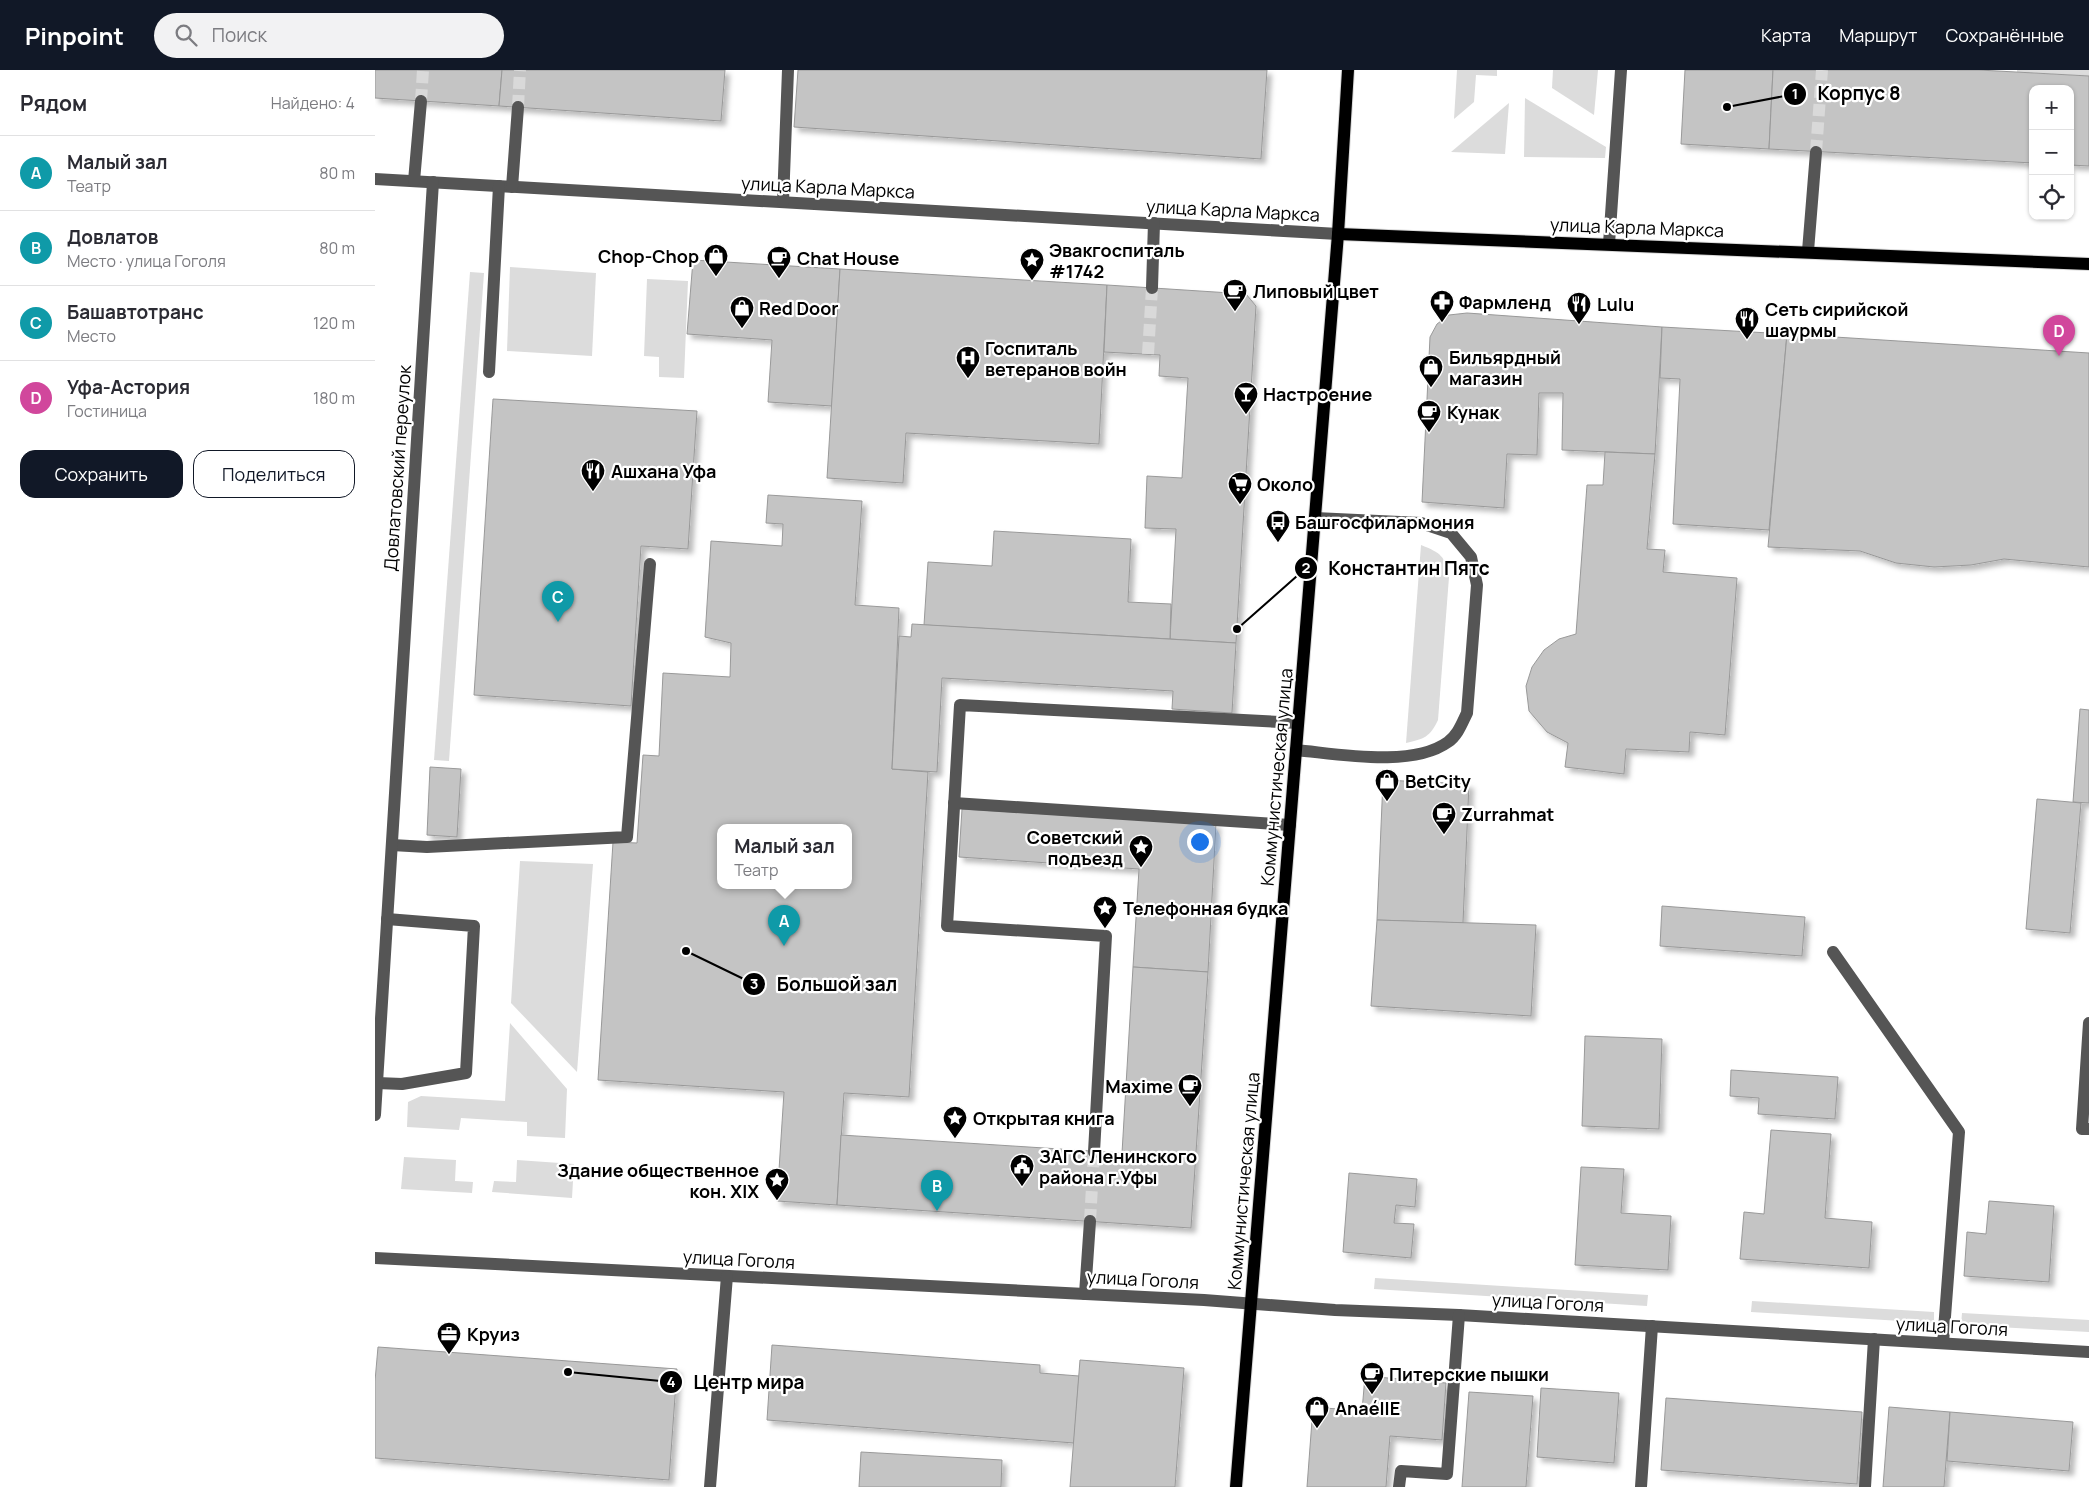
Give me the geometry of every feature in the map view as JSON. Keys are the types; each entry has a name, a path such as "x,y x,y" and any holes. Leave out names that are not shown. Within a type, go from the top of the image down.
{"main road":[{"name":"Коммунистическая улица","path":"1235,1487 1338,234 1348,70"},
{"name":"улица Карла Маркса","path":"1338,234 1809,251 2089,264"}],"street":[{"path":"783,202 789,70"},
{"path":"1609,244 1621,70"},
{"path":"414,181 421,101"},
{"path":"489,372 506,186 518,107"},
{"path":"1809,251 1815,152"},
{"name":"улица Карла Маркса","path":"375,179 1338,234"},
{"name":"Довлатовский переулок","path":"375,1115 433,182"},
{"path":"1152,288 1154,223"},
{"path":"1296,750 1403,757 1432,751 1450,741 1461,728 1467,713 1477,585 1471,557 1451,533 1421,523 1315,518"},
{"path":"392,845 427,847 627,837 650,564"},
{"path":"1094,1152 1106,936 947,926 960,705 1298,723"},
{"path":"954,803 1290,825"},
{"path":"377,1083 403,1084 466,1073 474,926 387,918"},
{"path":"1833,952 1959,1132 1943,1343"},
{"path":"2089,1023 2082,1129 2089,1130"},
{"path":"1085,1294 1090,1221"},
{"name":"улица Гоголя","path":"375,1258 1250,1303 1335,1310 1459,1315 2089,1352"},
{"path":"710,1487 727,1276"},
{"path":"1399,1487 1401,1471 1447,1474 1459,1315"},
{"path":"1641,1487 1652,1326"},
{"path":"1865,1487 1874,1339"}],"shaded area":[{"path":"1457,70 1497,70 1497,76 1476,75 1474,102 1454,119"},
{"path":"1553,70 1598,70 1594,115 1552,88"},
{"path":"2017,70 2089,70 2089,76 2017,72"},
{"path":"1525,98 1606,147 1605,158 1524,157"},
{"path":"1509,103 1505,154 1451,152"},
{"path":"510,267 596,273 592,356 507,351"},
{"path":"470,272 484,273 449,761 434,760"},
{"path":"647,279 688,281 684,378 659,377 659,357 644,356"},
{"path":"1421,545 1441,556 1446,564 1449,577 1438,720 1429,734 1406,743"},
{"path":"520,861 593,864 577,1072 511,1003"},
{"path":"510,1023 567,1089 565,1138 527,1136 527,1122 461,1118 459,1130 407,1127 408,1102 421,1096 505,1101"},
{"path":"404,1157 456,1160 455,1181 473,1182 472,1193 401,1189"},
{"path":"517,1160 574,1164 572,1198 492,1192 494,1181 516,1182"},
{"path":"1375,1278 1648,1295 1647,1306 1374,1289"},
{"path":"1752,1301 1934,1312 1934,1323 1751,1312"},
{"path":"1962,1313 2089,1320 2089,1332 1961,1325"}],"building":[{"path":"375,70 502,70 499,106 375,98"},
{"path":"502,70 725,70 721,121 499,106"},
{"path":"798,70 1267,70 1261,159 794,127"},
{"path":"1685,70 1773,70 1769,149 1681,144"},
{"path":"1773,70 1979,70 2089,76 2089,166 2074,165 2074,85 2029,85 2029,163 1769,149"},
{"path":"693,260 840,269 832,406 768,402 772,340 687,334"},
{"name":"Госпиталь ветеранов войн","path":"840,269 1107,285 1099,444 906,433 903,483 827,478"},
{"path":"1107,285 1246,294 1256,306 1236,643 1170,639 1176,529 1145,528 1147,476 1182,478 1188,378 1159,376 1160,355 1104,352"},
{"path":"1467,313 1662,327 1655,454 1562,450 1563,393 1539,393 1537,455 1507,454 1504,508 1422,502 1430,337 1437,324 1449,315"},
{"path":"1662,327 1787,334 1769,530 1673,524 1680,379 1660,378"},
{"path":"1787,334 2089,353 2089,567 2004,559 1971,565 1934,567 1896,563 1860,551 1768,547"},
{"path":"493,399 697,411 688,549 641,546 631,706 474,695"},
{"path":"1605,452 1655,454 1647,549 1665,550 1663,572 1737,578 1725,735 1690,732 1689,752 1626,749 1624,774 1565,767 1568,743 1547,732 1529,711 1526,686 1532,667 1544,650 1559,639 1576,634 1587,485 1603,485"},
{"path":"768,495 862,501 855,605 899,608 892,769 928,772 909,1097 844,1093 837,1205 777,1201 784,1092 598,1080 613,842 637,843 643,755 659,756 663,673 730,677 731,643 705,637 711,541 782,546 783,524 766,523"},
{"path":"994,531 1131,539 1128,602 1171,604 1170,639 924,625 928,562 992,566"},
{"path":"912,624 1236,643 1232,713 1172,709 1173,691 942,678 937,772 892,769 899,636 911,637"},
{"path":"2080,709 2089,710 2089,803 2073,802"},
{"path":"430,767 461,769 457,837 427,835"},
{"path":"1383,780 1469,784 1463,923 1377,920"},
{"path":"2037,799 2081,803 2070,933 2026,929"},
{"path":"962,809 1216,824 1208,972 1133,967 1139,869 959,857"},
{"path":"1662,906 1805,917 1802,956 1660,946"},
{"path":"1377,920 1536,925 1531,1016 1371,1006"},
{"path":"1133,967 1208,972 1191,1228 837,1205 841,1135 1122,1153"},
{"path":"1585,1036 1662,1039 1659,1129 1582,1126"},
{"path":"1731,1070 1838,1077 1835,1119 1758,1114 1759,1098 1730,1096"},
{"path":"1771,1130 1831,1134 1825,1218 1872,1222 1869,1268 1740,1259 1744,1212 1764,1214"},
{"path":"1581,1167 1624,1169 1621,1213 1671,1216 1668,1270 1575,1265"},
{"path":"1349,1173 1417,1179 1415,1207 1396,1205 1394,1223 1414,1224 1411,1258 1343,1252"},
{"path":"1989,1201 2054,1206 2049,1282 1964,1276 1967,1232 1986,1234"},
{"path":"772,1345 1040,1365 1040,1373 1079,1376 1074,1443 767,1420"},
{"path":"378,1347 677,1369 669,1480 375,1458 375,1381"},
{"path":"1080,1360 1184,1368 1175,1487 1070,1487"},
{"path":"1365,1376 1446,1383 1442,1440 1390,1436 1386,1487 1307,1487 1313,1407 1362,1411"},
{"path":"1541,1388 1619,1393 1614,1463 1537,1457"},
{"path":"1469,1392 1533,1396 1526,1487 1462,1487"},
{"path":"1666,1398 1862,1412 1857,1484 1661,1470"},
{"path":"1889,1407 1950,1412 1944,1487 1883,1487"},
{"path":"1950,1412 2073,1422 2069,1471 1947,1461"},
{"path":"861,1452 1002,1460 1001,1487 859,1487"}],"tunnel":[{"path":"421,101 423,70"},
{"path":"518,107 520,70"},
{"path":"1816,152 1822,70"},
{"path":"1148,354 1152,288"},
{"path":"1090,1221 1094,1152"}],"place":[{"name":"Корпус 8","path":"1727,107"},
{"name":"Chop-Chop","path":"716,277"},
{"name":"Chat House","path":"779,279"},
{"name":"Эвакгоспиталь #1742","path":"1032,281"},
{"name":"Липовый цвет","path":"1235,312"},
{"name":"Фармленд","path":"1442,323"},
{"name":"Lulu","path":"1579,325"},
{"name":"Red Door","path":"742,329"},
{"name":"Сеть сирийской шаурмы","path":"1747,340"},
{"name":"Уфа-Астория","path":"2059,356"},
{"name":"Госпиталь ветеранов войн","path":"968,379"},
{"name":"Бильярдный магазин","path":"1431,388"},
{"name":"Настроение","path":"1246,415"},
{"name":"Кунак","path":"1429,433"},
{"name":"Ашхана Уфа","path":"593,492"},
{"name":"Около","path":"1240,505"},
{"name":"Башгосфилармония","path":"1278,543"},
{"name":"Башавтотранс","path":"558,622"},
{"name":"Константин Пятс","path":"1237,629"},
{"name":"BetCity","path":"1387,802"},
{"name":"Zurrahmat","path":"1444,835"},
{"name":"Советский подъезд","path":"1141,868"},
{"name":"Телефонная будка","path":"1105,929"},
{"name":"Малый зал","path":"784,946"},
{"name":"Большой зал","path":"686,951"},
{"name":"Maxime","path":"1190,1107"},
{"name":"Открытая книга","path":"955,1139"},
{"name":"ЗАГС Ленинского района г.Уфы","path":"1022,1187"},
{"name":"Здание общественное кон. XIX","path":"777,1201"},
{"name":"Довлатов","path":"937,1211"},
{"name":"Круиз","path":"449,1355"},
{"name":"Центр мира","path":"568,1372"},
{"name":"Питерские пышки","path":"1372,1395"},
{"name":"AnaéllE","path":"1317,1429"}]}
